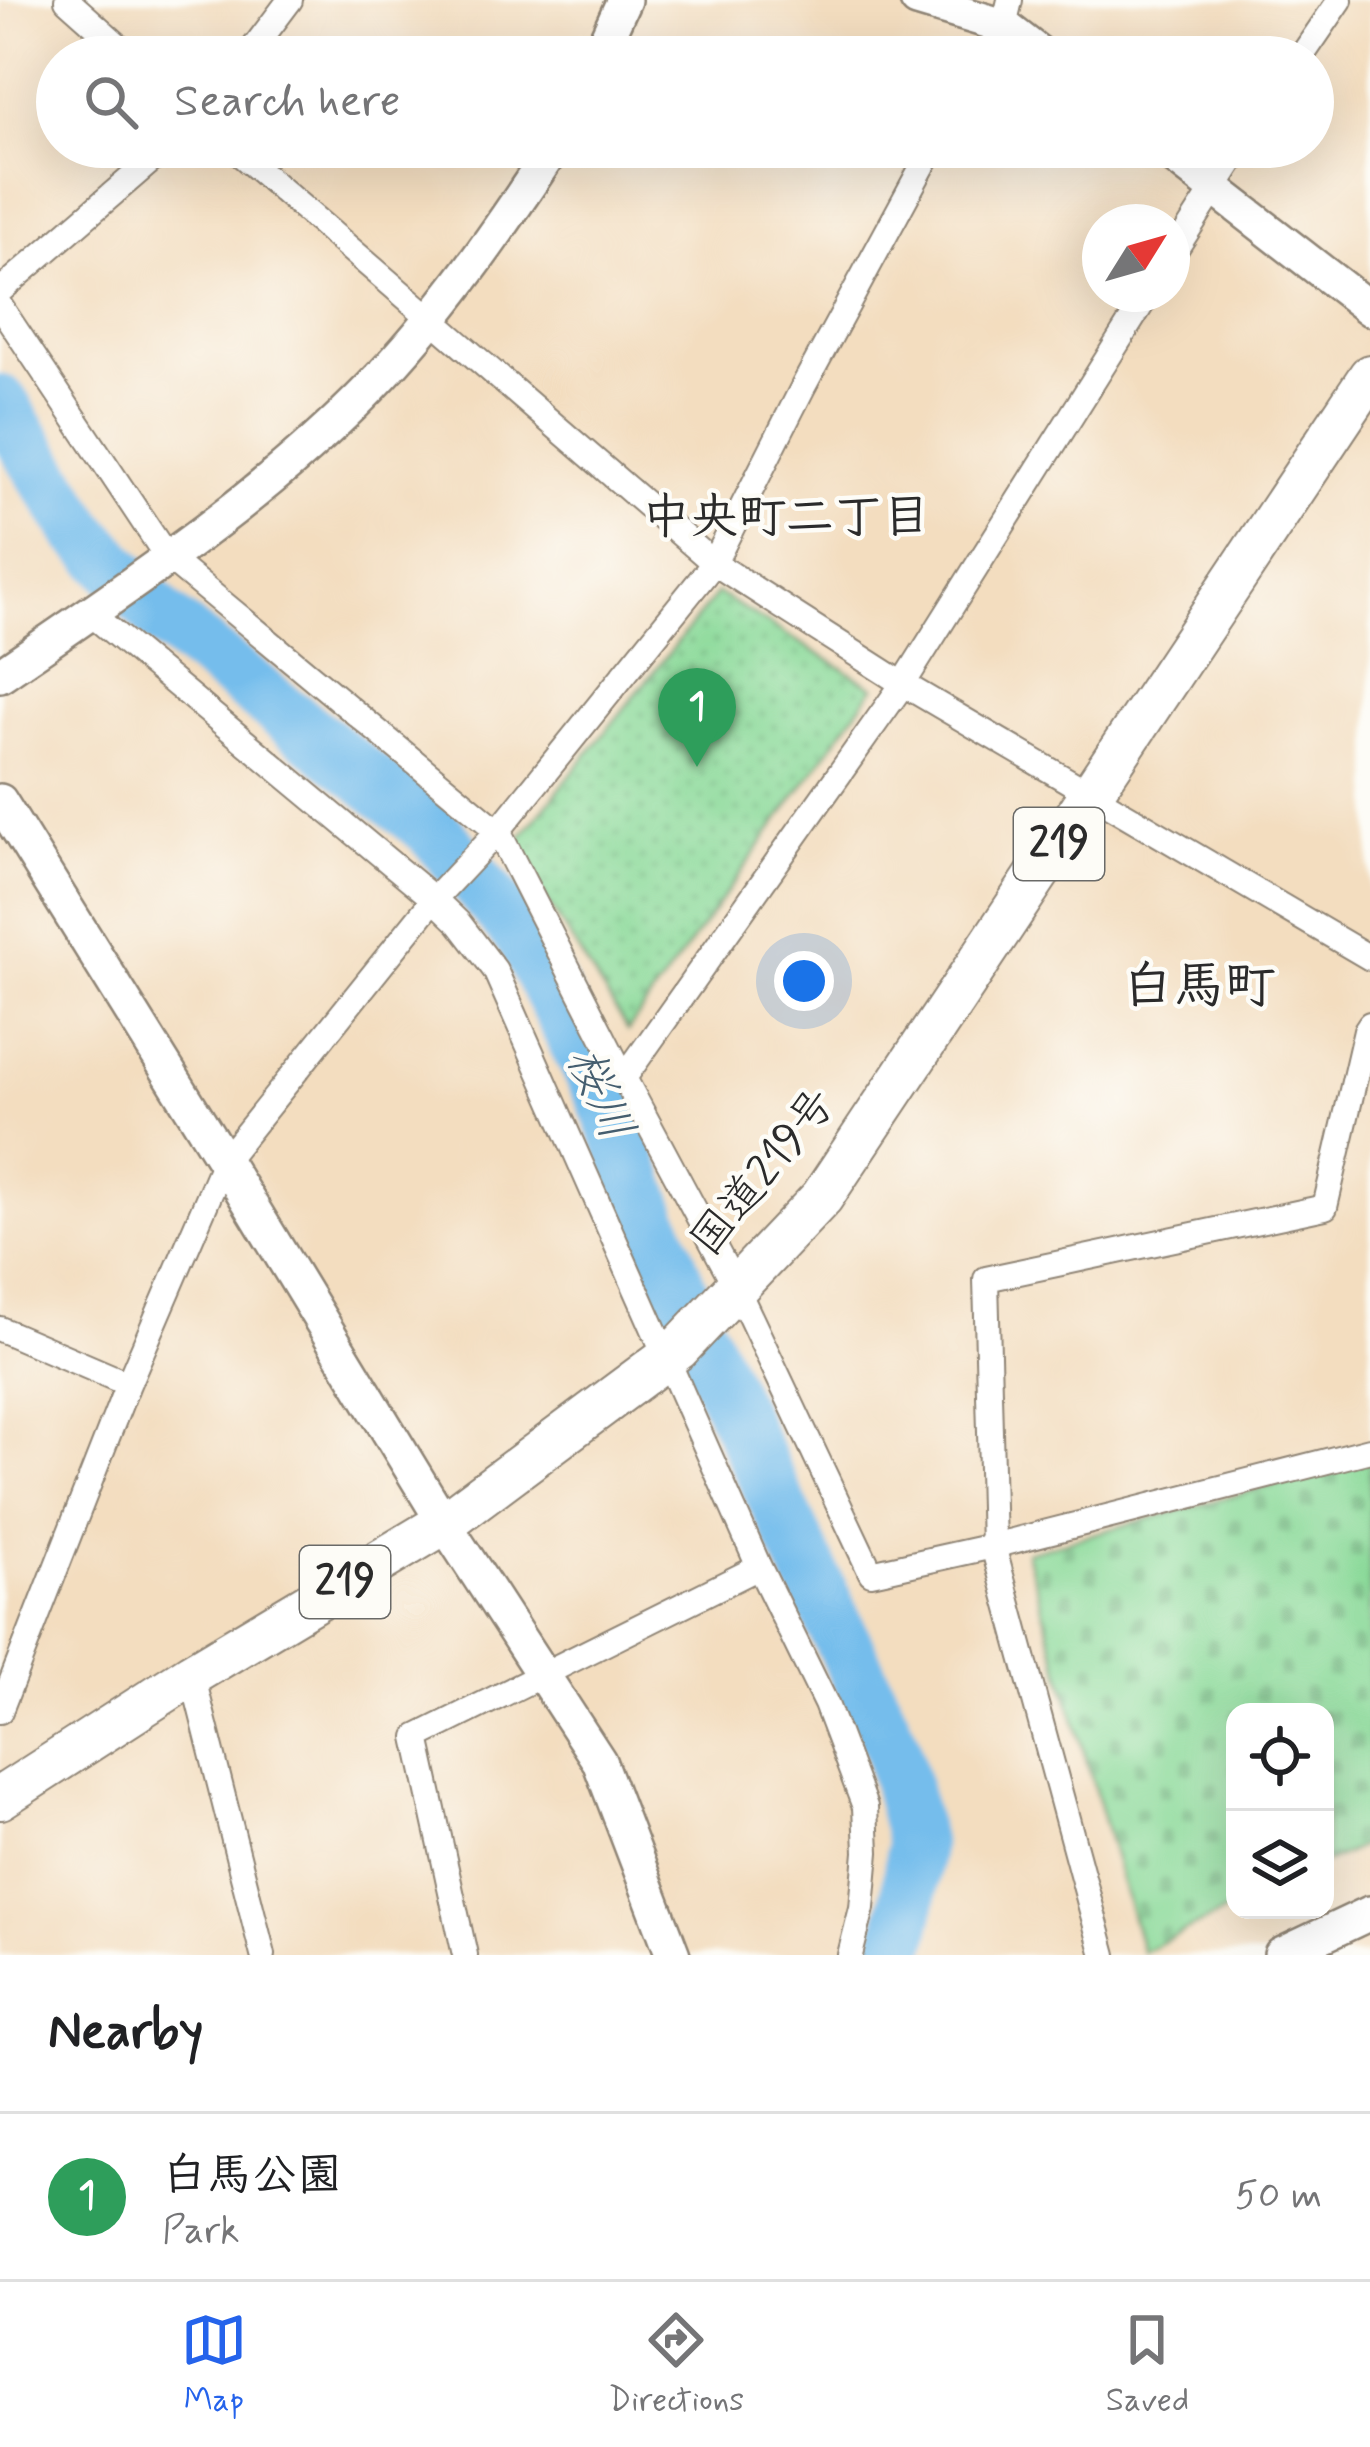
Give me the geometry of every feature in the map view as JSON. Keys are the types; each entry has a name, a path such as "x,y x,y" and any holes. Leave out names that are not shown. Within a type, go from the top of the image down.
{"highway":[{"name":"国道219号","path":"0,1798 192,1674 444,1523 673,1354 733,1294 822,1197 1370,376"}],"street":[{"path":"68,0 108,36"},
{"path":"263,36 290,0"},
{"path":"608,36 624,0"},
{"path":"916,0 1007,13 1026,36"},
{"path":"1315,36 1340,0"},
{"path":"0,291 143,168"},
{"path":"256,168 714,563 903,684 1370,958"},
{"path":"0,675 267,484 369,389 432,319 540,168"},
{"path":"0,1711 128,1384 224,1161 714,563 802,387 922,168"},
{"path":"1188,168 1370,309"},
{"path":"1190,226 1227,168"},
{"path":"0,306 162,561 491,838 624,1078 871,1573 1370,1450"},
{"path":"624,1078 903,684 1137,312"},
{"path":"96,609 439,893 495,970 673,1354 759,1567 826,1704 865,1807 862,1908 850,1955"},
{"path":"0,801 444,1523 599,1761 674,1955"},
{"path":"1103,1955 993,1546 986,1279 1325,1208 1370,1024"},
{"path":"0,1329 128,1384"},
{"path":"466,1955 417,1737 759,1567"},
{"path":"192,1674 263,1955"},
{"path":"1281,1955 1370,1913"}],"green space":[{"path":"717,593 874,687 628,1030 513,847"},
{"path":"1370,1459 1370,1842 1334,1859 1334,1703 1226,1703 1226,1911 1142,1952 1026,1552"}],"waterway":[{"name":"桜川","path":"0,403 80,530 161,617 432,829 524,938 603,1094 689,1315 892,1746 915,1843 896,1955"}],"place":[{"name":"白馬公園","path":"697,767"}],"district":[{"name":"中央町二丁目","path":"786,518"},
{"name":"白馬町","path":"1199,988"}]}
